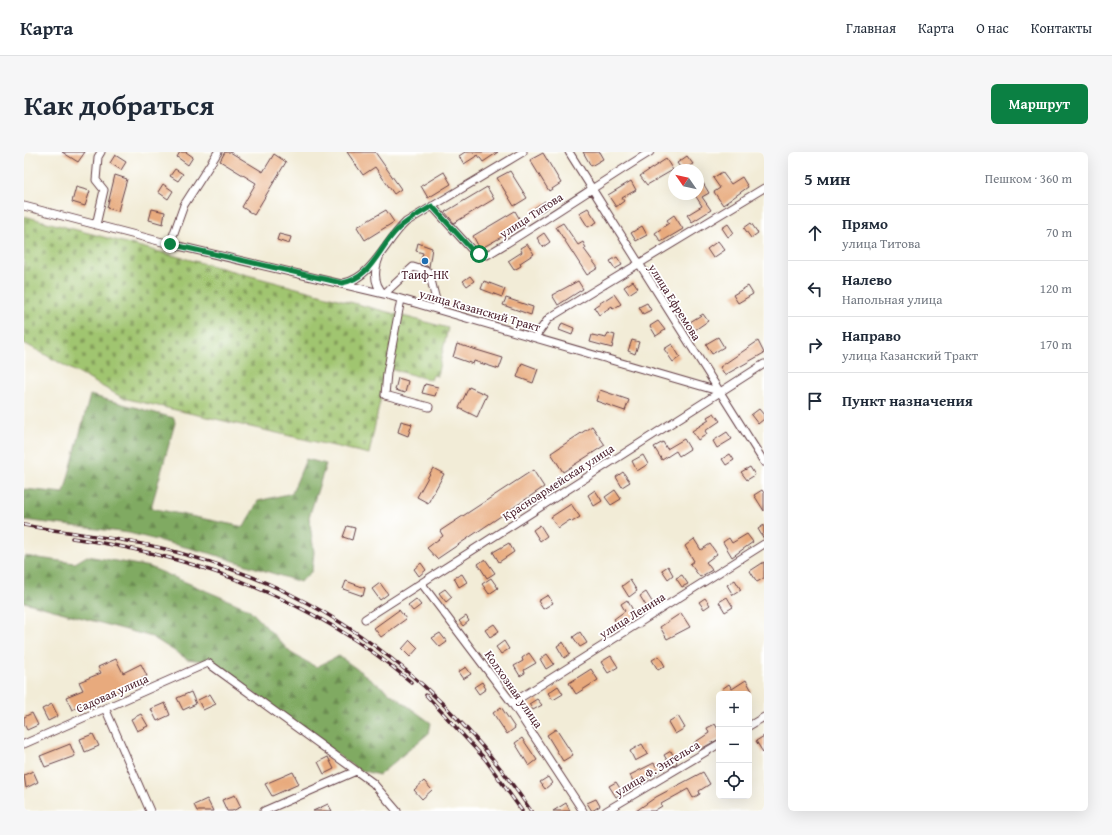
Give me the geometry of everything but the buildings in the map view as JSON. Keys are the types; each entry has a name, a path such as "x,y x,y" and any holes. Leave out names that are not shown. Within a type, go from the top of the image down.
{"street":[{"path":"96,225 104,190 96,180 98,157 101,152"},
{"path":"170,244 184,205 218,152"},
{"path":"342,283 359,278 398,229 406,222 523,152"},
{"name":"улица Ефремова","path":"568,152 764,462"},
{"name":"улица Титова","path":"432,206 472,250 479,254 487,255 542,223 591,188 650,152"},
{"path":"535,337 549,318 764,188"},
{"name":"улица Казанский Тракт","path":"24,206 170,244 342,283 438,308 718,391"},
{"path":"380,252 375,276 377,285 384,294 414,267 429,272 438,308"},
{"path":"401,299 387,373 385,395 429,407"},
{"name":"Красноармейская улица","path":"365,619 422,584 718,391 764,364"},
{"name":"улица Ленина","path":"512,703 764,544"},
{"name":"Колхозная улица","path":"422,584 512,703 583,811"},
{"name":"Садовая улица","path":"24,744 208,663 356,771"},
{"path":"105,708 150,811"},
{"path":"752,724 764,718"},
{"name":"улица Ф. Энгельса","path":"606,811 716,746"},
{"path":"264,811 356,771 373,783 397,811"}],"green space":[{"path":"24,216 448,328 437,376 433,375 431,380 387,368 369,454 123,398 24,343"},
{"path":"90,395 174,418 175,423 151,508 244,527 258,501 292,493 306,459 326,464 309,517 314,552 312,571 300,582 209,553 129,533 24,520 24,489 64,493"},
{"path":"24,556 75,563 87,556 150,567 249,609 291,653 316,667 339,656 431,723 429,733 379,775 357,769 211,662 187,659 152,637 24,602"}],"railway":[{"path":"24,525 130,541 196,558 258,579 288,593 324,613 359,635 392,659 424,686 481,745 507,777 531,811"},
{"path":"72,538 164,556 252,586 294,605 335,627 374,653 411,682"},
{"path":"426,695 485,759 522,811"}],"place":[{"name":"Таиф-НК","path":"425,261"}],"route":[{"path":"170,244 342,283 359,278 398,229 406,222 432,206 472,250 479,254"}]}
